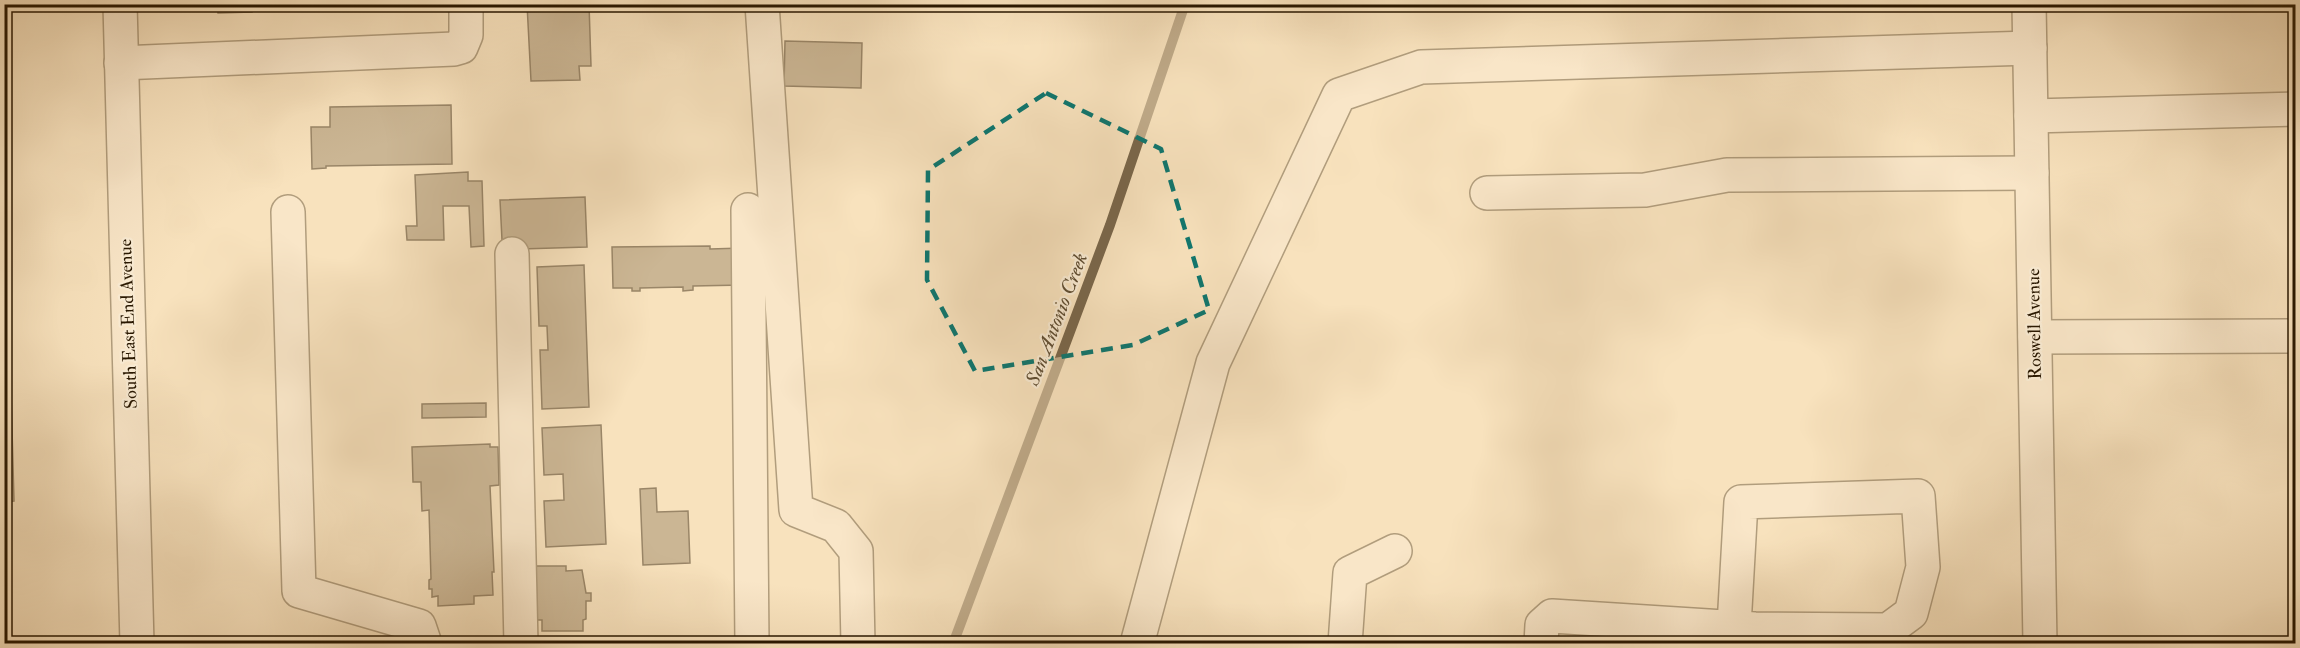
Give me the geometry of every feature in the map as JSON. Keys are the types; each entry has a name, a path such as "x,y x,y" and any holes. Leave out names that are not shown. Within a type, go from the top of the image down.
{"street":[{"name":"South East End Avenue","path":"120,4 137,644"},
{"path":"122,63 454,49 461,47 466,36 466,4"},
{"path":"762,4 796,510 836,526 856,551 858,644"},
{"name":"Roswell Avenue","path":"2029,4 2040,644"},
{"path":"1137,644 1213,363 1339,95 1421,67 2030,48"},
{"path":"2031,116 2295,109"},
{"path":"1487,193 1645,190 1727,175 2032,173"},
{"path":"748,210 752,644"},
{"path":"288,212 299,591 419,626 425,644"},
{"path":"512,254 521,644"},
{"path":"2035,337 2295,336"},
{"path":"1541,644 1542,625 1552,616 1755,629 1888,630 1911,613 1923,567 1918,496 1741,502 1734,626"},
{"path":"1345,644 1350,573 1395,551"}],"highlighted area":[{"path":"1046,93 1161,149 1209,310 1133,345 975,371 927,280 928,170"}],"building":[{"path":"217,4 252,4 252,12 218,13"},
{"path":"527,4 589,4 591,66 579,66 580,80 531,81"},
{"path":"785,41 862,43 861,88 784,86"},
{"path":"451,105 452,164 326,166 326,168 312,169 311,127 330,127 330,107"},
{"path":"4,139 14,501 4,502"},
{"path":"468,172 468,181 482,181 484,246 471,247 469,206 443,206 444,240 407,240 406,226 417,226 415,175"},
{"path":"585,197 587,247 521,249 521,240 502,240 500,200"},
{"path":"710,246 710,249 742,248 743,285 693,286 693,290 683,291 683,287 640,288 640,291 632,291 632,288 613,288 612,247"},
{"path":"584,265 589,407 542,409 540,350 548,350 547,326 539,326 537,267"},
{"path":"486,403 486,417 422,418 422,404"},
{"path":"601,425 606,544 546,547 544,501 564,500 563,474 544,475 542,428"},
{"path":"490,444 490,447 498,447 499,485 490,486 493,595 474,596 474,604 438,606 438,596 432,597 432,589 429,589 431,579 429,510 422,511 421,482 413,482 412,447"},
{"path":"656,488 657,512 688,511 690,563 643,565 640,489"},
{"path":"536,566 566,566 566,571 582,570 586,593 591,593 591,601 586,601 583,631 542,631 542,620 537,620"}],"waterway":[{"name":"San Antonio Creek","path":"953,644 1110,225 1185,4"}]}
